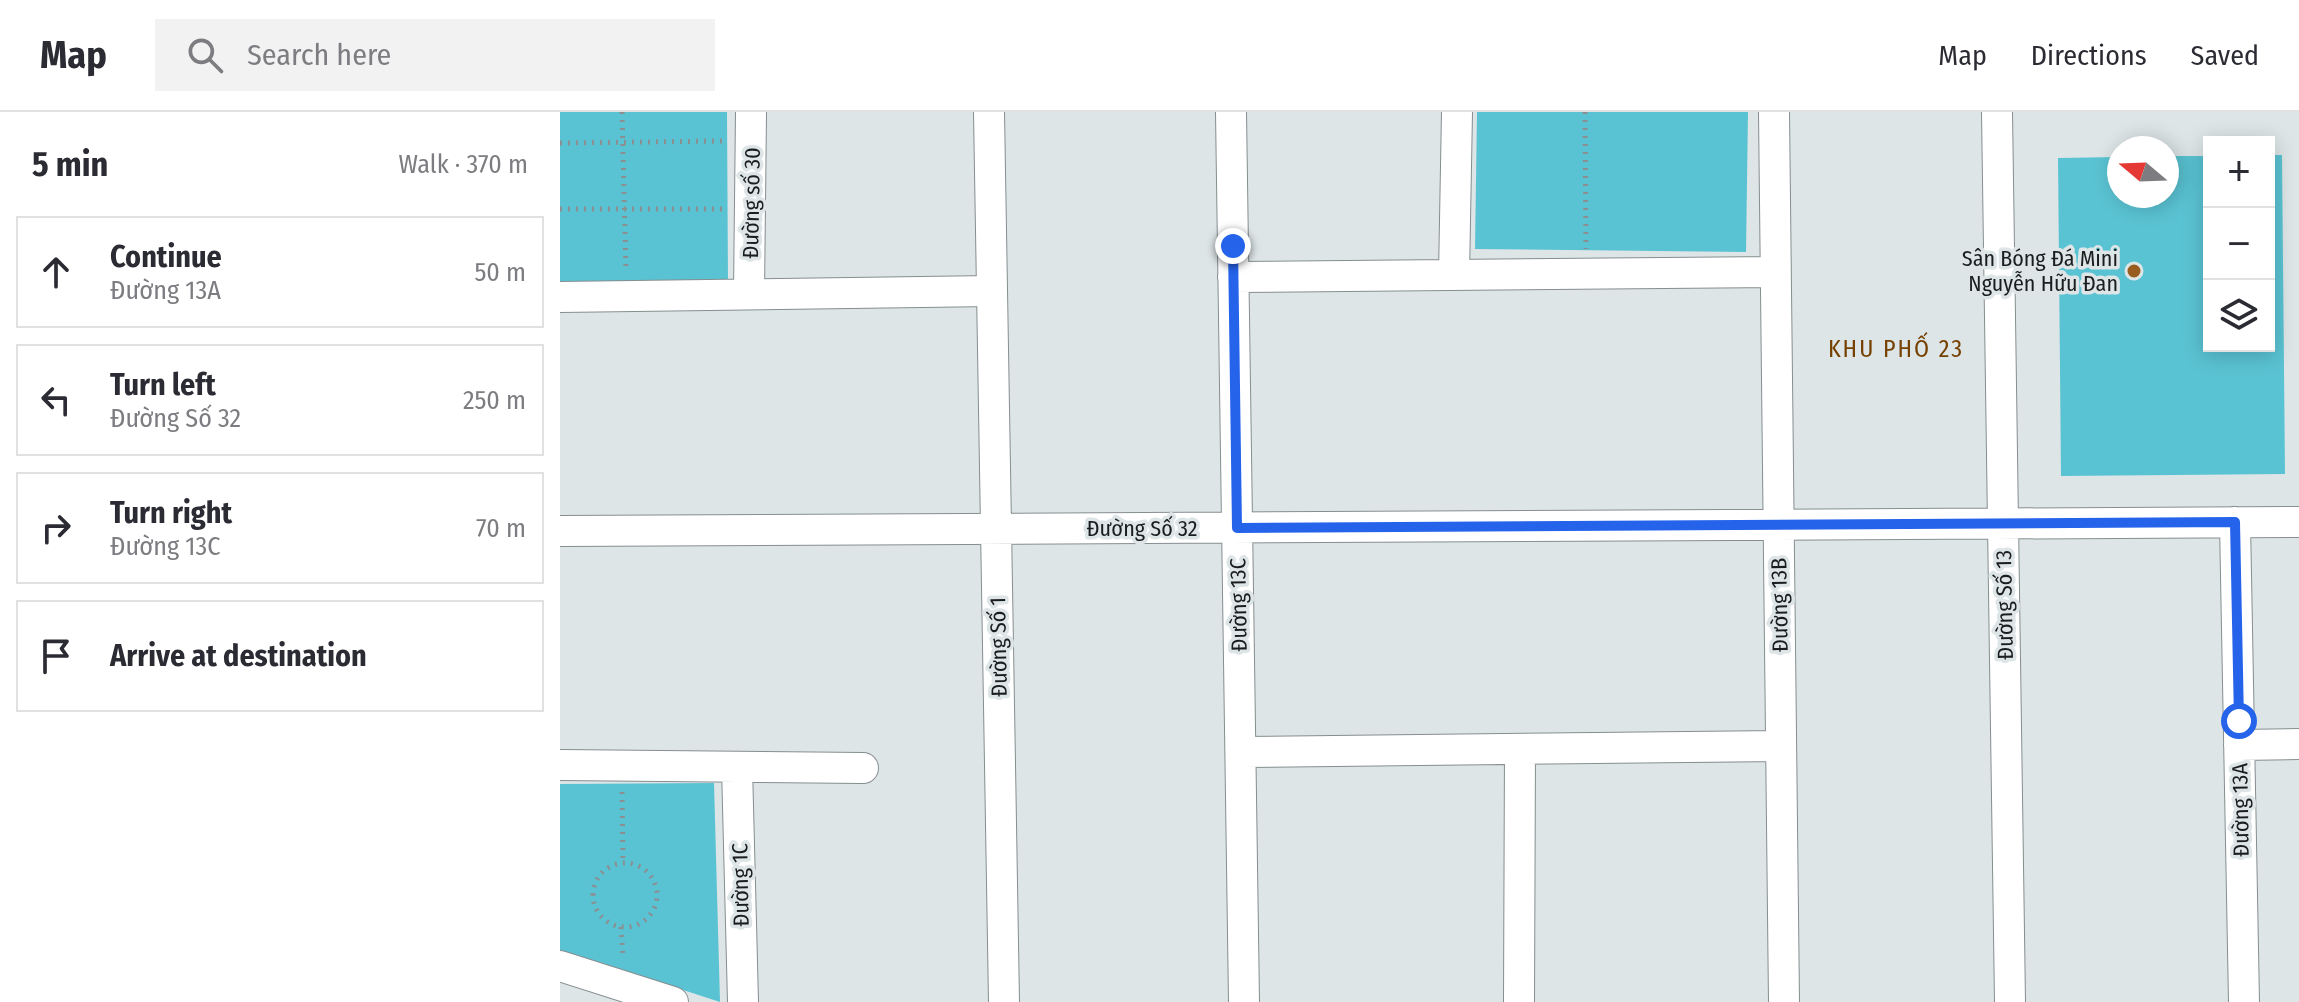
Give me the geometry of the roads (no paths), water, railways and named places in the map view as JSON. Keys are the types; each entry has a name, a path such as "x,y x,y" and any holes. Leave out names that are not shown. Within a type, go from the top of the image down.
{"street":[{"name":"Đường Số 1","path":"989,112 1004,1002"},
{"name":"Đường 13C","path":"1231,112 1244,1002"},
{"path":"1454,275 1457,112"},
{"name":"Đường 13B","path":"1774,112 1784,1002"},
{"name":"Đường Số 13","path":"1997,112 2010,1002"},
{"name":"Đường số 30","path":"749,294 751,127"},
{"path":"1233,277 1775,272"},
{"path":"560,297 992,291"},
{"name":"Đường 13A","path":"2235,522 2244,1002"},
{"name":"Đường Số 32","path":"560,531 2299,522"},
{"path":"2239,745 2299,744"},
{"path":"1241,752 1781,746"},
{"path":"1519,1002 1520,749"},
{"path":"560,765 863,768"},
{"name":"Đường 1C","path":"737,767 743,1002"},
{"path":"560,966 673,1002"}],"place":[{"name":"Sân Bóng Đá Mini Nguyễn Hữu Đan","path":"2134,271"}],"district":[{"name":"KHU PHỐ 23","path":"1896,349"}]}
